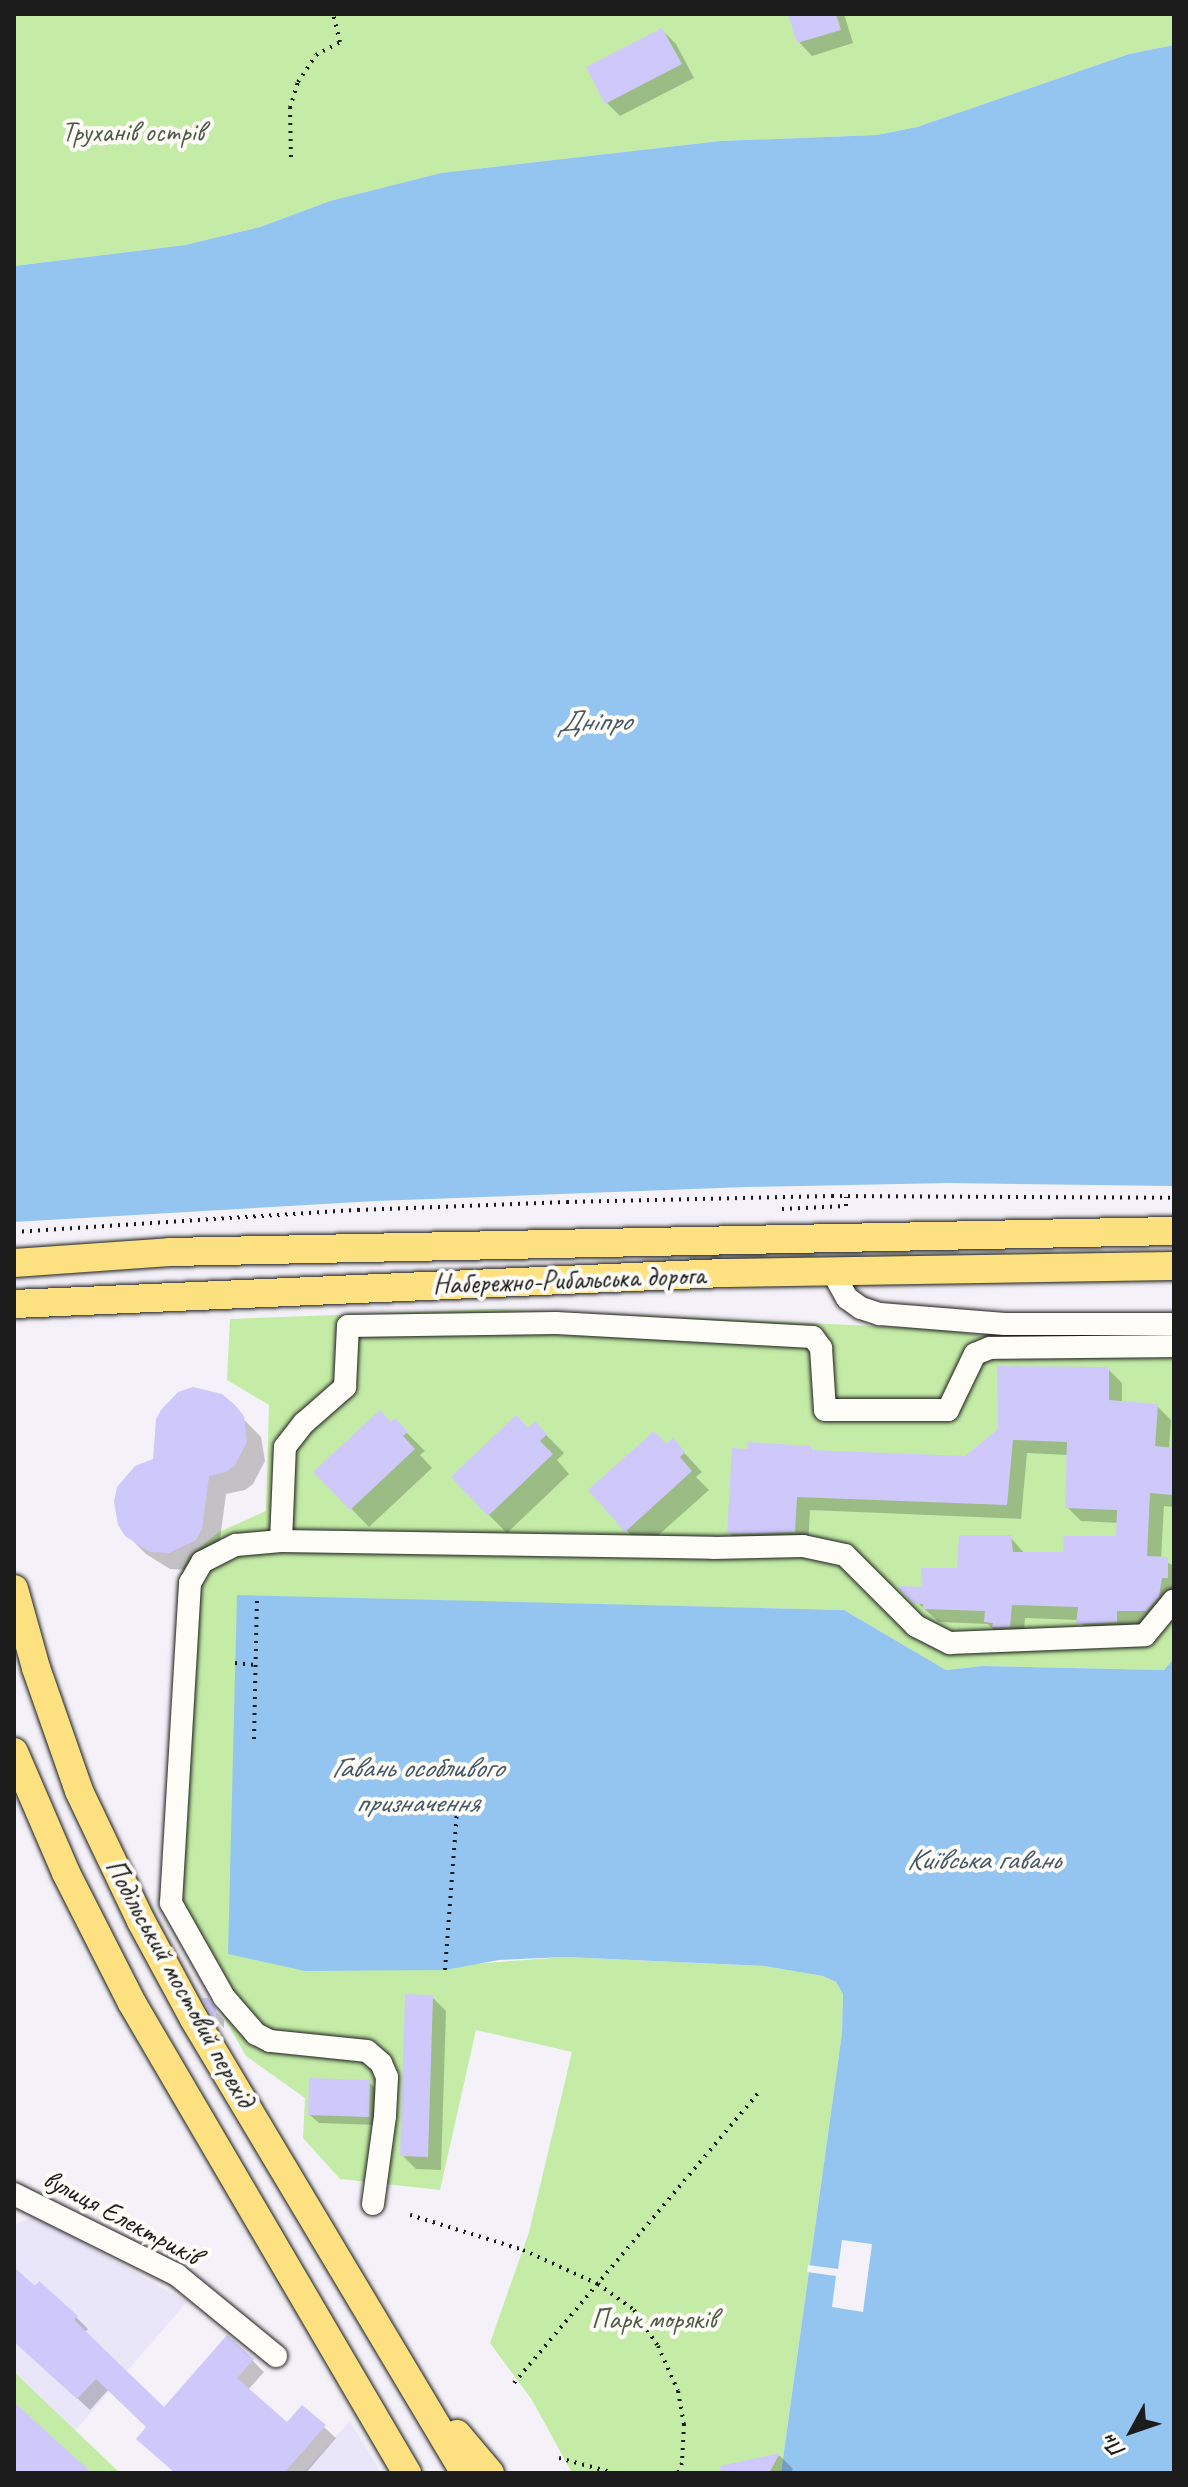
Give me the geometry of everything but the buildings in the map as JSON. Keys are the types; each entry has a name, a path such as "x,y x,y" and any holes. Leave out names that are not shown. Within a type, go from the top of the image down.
{"main road":[{"name":"Набережно-Рибальська дорога","path":"14,1263 170,1252 1174,1231"},
{"name":"Набережно-Рибальська дорога","path":"14,1304 832,1271 1174,1266"},
{"name":"Подільський мостовий перехід","path":"14,1589 36,1668 79,1791 141,1921 194,2019 465,2473"},
{"name":"Подільський мостовий перехід","path":"14,1752 66,1873 132,2003 407,2473"},
{"name":"Подільський мостовий перехід","path":"394,2355 490,2473"}],"street":[{"path":"832,1271 847,1298 861,1308 880,1314 990,1324 1174,1324"},
{"path":"281,1541 285,1447 304,1423 345,1387 348,1326 556,1323 813,1337 821,1348 825,1410 948,1410 975,1354 990,1348 1174,1346"},
{"path":"373,2204 385,2116 387,2077 381,2063 367,2051 270,2041 256,2034 224,1997 171,1903 190,1583 202,1562 223,1549 281,1541 803,1546 845,1555 916,1626 950,1643 1145,1635 1174,1600"},
{"name":"вулиця Електриків","path":"14,2194 177,2275 276,2356"}],"path":[{"path":"291,157 290,108 298,82 316,55 340,42 333,14"},
{"path":"14,1232 358,1210 846,1196 1174,1198"},
{"path":"782,1209 846,1206 846,1196"},
{"path":"254,1739 257,1596"},
{"path":"235,1663 255,1665"},
{"path":"445,1970 458,1797"},
{"path":"514,2383 761,2090"},
{"path":"410,2215 523,2250 598,2284 634,2310 658,2346 678,2391 684,2424 682,2463 678,2473"},
{"path":"559,2458 614,2473"}],"shaded area":[{"path":"35,2216 187,2302 67,2440 14,2473 14,2225"},
{"path":"350,2421 381,2473 303,2473"}],"green space":[{"name":"Труханів острів","path":"14,14 1174,14 1174,45 1129,54 917,127 877,135 720,141 441,173 330,201 260,227 185,245 14,266"},
{"name":"Парк моряків","path":"494,1309 940,1329 990,1337 1174,1337 1174,1658 1164,1670 983,1666 946,1670 844,1610 237,1596 473,1964 565,1957 764,1966 823,1976 836,1982 843,1994 842,2033 781,2473 572,2473 532,2400 490,2343 529,2232 572,2052 476,2030 440,2190 340,2179 303,2138 305,2098 246,2056 172,1926 178,1579 188,1557 219,1532 266,1511 269,1405 227,1380 230,1319"},
{"path":"14,2372 120,2473 14,2473"}],"water":[{"name":"Дніпро","path":"1174,45 1174,1186 949,1183 746,1187 376,1201 14,1222 14,266 185,245 260,227 330,201 441,173 720,141 877,135 917,127 1129,54"},
{"name":"Київська гавань","path":"237,1595 844,1610 946,1670 983,1666 1164,1670 1174,1658 1174,2473 781,2473 842,2033 843,1994 836,1982 823,1976 764,1966 566,1957 499,1960 445,1970 305,1971 228,1954"}],"pier":[{"path":"842,2240 872,2244 863,2312 832,2307 836,2276 807,2272 808,2265 838,2269"}],"water label":[{"name":"Гавань особливого призначення","path":"417,1784"}]}
